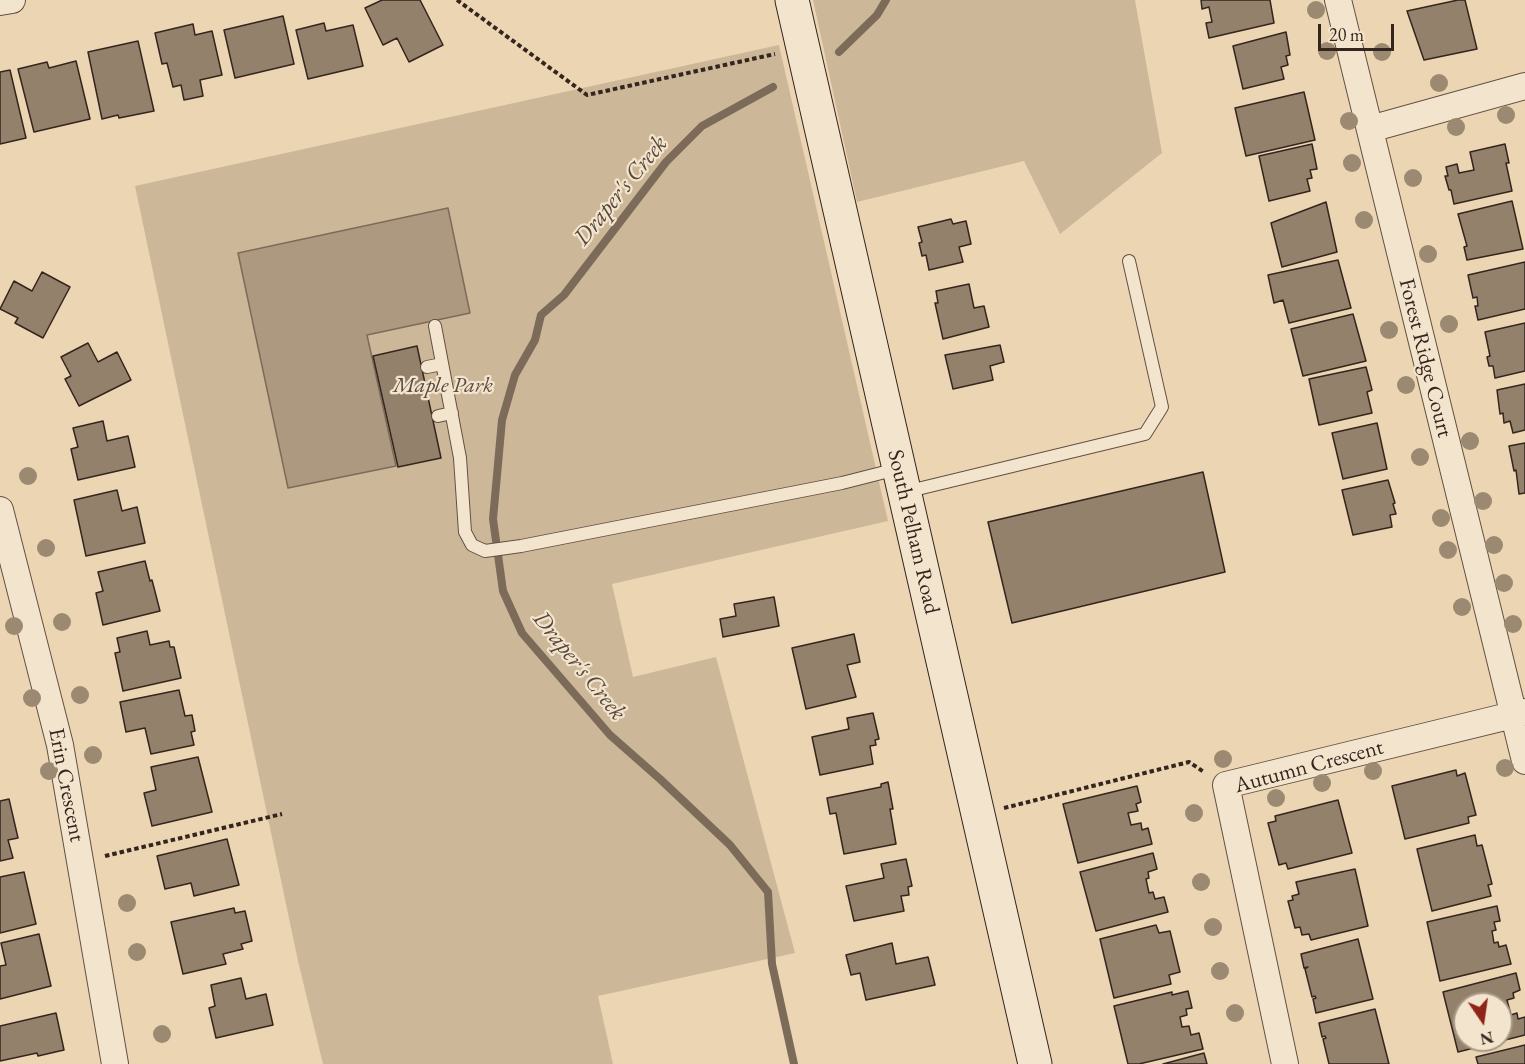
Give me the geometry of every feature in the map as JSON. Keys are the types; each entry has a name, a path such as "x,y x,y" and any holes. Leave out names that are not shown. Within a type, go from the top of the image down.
{"main road":[{"name":"South Pelham Road","path":"792,0 1035,1064"}],"street":[{"path":"0,2 12,0"},
{"name":"Forest Ridge Court","path":"1338,0 1519,714 1525,761"},
{"path":"1370,129 1525,86"},
{"name":"Erin Crescent","path":"0,510 60,745 115,1064"},
{"name":"Autumn Crescent","path":"1286,1064 1226,785 1519,714"}],"lane":[{"path":"435,326 460,458 465,532 472,545 484,551 521,546 842,483 901,480 1145,434 1162,407 1129,261"},
{"path":"427,367 442,364"},
{"path":"438,416 452,413"}],"path":[{"path":"457,0 587,95 803,48"},
{"path":"977,815 1189,762 1226,785"},
{"path":"81,861 282,814"}],"green space":[{"path":"813,0 1135,0 1162,153 1060,234 1024,161 857,202"},
{"name":"Maple Park","path":"779,45 888,521 612,584 633,677 716,657 795,953 598,996 613,1064 323,1064 298,961 135,186"}],"shaded area":[{"path":"448,208 470,313 367,335 396,466 288,488 238,253"}],"building":[{"path":"382,0 420,0 443,45 409,62 397,38 383,45 365,8"},
{"path":"1201,0 1270,0 1274,23 1209,38 1206,23 1212,22 1209,7 1202,9"},
{"path":"1465,0 1477,49 1424,60 1407,11"},
{"path":"283,16 294,64 235,78 224,30"},
{"path":"324,23 326,31 353,25 363,66 308,79 296,30"},
{"path":"193,24 195,35 212,31 222,75 200,80 203,96 184,100 181,85 173,87 167,63 162,64 155,33"},
{"path":"1286,32 1290,55 1286,56 1288,65 1281,67 1284,79 1243,89 1233,46"},
{"path":"138,41 154,111 102,119 88,52"},
{"path":"76,61 90,119 34,132 18,69 47,62 49,68"},
{"path":"10,70 26,138 0,144 0,72"},
{"path":"1304,92 1315,140 1246,156 1235,108"},
{"path":"1312,144 1317,169 1310,170 1312,178 1307,179 1310,191 1269,201 1259,156"},
{"path":"1505,144 1509,163 1506,163 1512,191 1454,204 1445,176 1448,176 1446,167 1457,164 1459,173 1474,170 1470,152"},
{"path":"1512,201 1523,249 1467,260 1464,247 1467,246 1458,214"},
{"path":"1326,202 1337,252 1282,267 1271,223"},
{"path":"951,219 953,224 966,221 971,244 959,247 963,262 929,270 926,255 922,256 919,243 922,242 918,227"},
{"path":"1338,260 1351,308 1289,323 1283,300 1274,303 1268,275"},
{"path":"1525,262 1525,309 1478,320 1475,306 1478,306 1477,297 1473,298 1468,275"},
{"path":"42,272 70,287 43,338 15,323 18,318 0,309 14,281 32,291"},
{"path":"969,284 974,308 984,306 989,327 943,339 935,303 938,303 936,291"},
{"path":"1353,314 1366,361 1303,376 1291,329"},
{"path":"1525,323 1525,371 1495,378 1493,366 1489,366 1487,357 1490,356 1485,332"},
{"path":"88,343 98,362 117,352 131,380 79,406 65,379 71,376 61,357"},
{"path":"1000,345 1004,362 990,366 993,380 953,389 945,355"},
{"path":"417,346 441,458 398,467 373,356"},
{"path":"1366,367 1372,390 1367,392 1372,413 1319,425 1309,379"},
{"path":"1525,384 1525,430 1513,433 1510,421 1504,423 1503,413 1500,414 1497,390"},
{"path":"103,421 107,441 128,436 135,467 78,480 71,449 78,447 73,428"},
{"path":"1377,423 1387,469 1343,479 1332,433"},
{"path":"1525,443 1525,493 1519,494 1516,470 1514,471 1509,446"},
{"path":"1203,472 1225,572 1012,623 988,522"},
{"path":"1388,480 1396,514 1390,515 1392,527 1353,535 1342,490"},
{"path":"117,490 122,511 137,507 145,543 86,556 74,500"},
{"path":"145,561 160,611 103,625 96,593 103,591 98,572"},
{"path":"774,597 779,626 723,637 720,619 736,616 734,604"},
{"path":"147,631 150,645 169,641 170,647 174,647 181,678 123,691 115,653 120,652 117,638"},
{"path":"854,634 860,662 847,665 856,697 806,709 792,648"},
{"path":"179,690 185,716 192,715 195,731 191,732 194,745 151,754 145,728 126,732 120,702"},
{"path":"873,713 879,739 875,740 876,745 870,746 873,764 820,775 812,737 849,729 847,718"},
{"path":"198,757 212,812 152,826 144,793 156,790 151,767"},
{"path":"1456,770 1457,776 1465,773 1476,815 1468,817 1469,823 1405,839 1392,786"},
{"path":"888,782 896,844 844,854 836,813 830,814 827,798 881,787 881,784"},
{"path":"1137,786 1141,802 1136,804 1138,811 1128,813 1131,825 1141,823 1142,830 1148,828 1152,844 1078,863 1063,804"},
{"path":"9,799 18,838 8,840 13,858 0,861 0,801"},
{"path":"1338,800 1352,853 1288,869 1286,863 1279,865 1268,823 1276,821 1275,816"},
{"path":"1475,835 1477,846 1482,845 1492,884 1488,885 1491,896 1432,911 1417,849"},
{"path":"227,839 239,885 194,896 191,883 165,889 157,856"},
{"path":"1153,853 1157,869 1148,872 1149,878 1146,879 1149,893 1153,892 1155,899 1164,897 1168,912 1096,931 1080,872"},
{"path":"906,859 912,886 908,887 909,895 901,896 904,911 854,921 846,886 884,878 881,864"},
{"path":"1355,869 1368,926 1311,940 1309,934 1302,935 1300,927 1295,928 1288,901 1293,900 1292,896 1299,894 1296,882"},
{"path":"24,872 36,924 0,933 0,877"},
{"path":"1497,906 1500,921 1494,922 1496,930 1492,931 1494,943 1498,942 1499,947 1506,945 1511,964 1440,981 1427,922"},
{"path":"234,908 235,913 245,911 252,941 241,944 243,949 223,954 226,964 183,974 171,922"},
{"path":"1156,925 1159,933 1170,931 1180,972 1169,975 1171,984 1114,998 1100,939"},
{"path":"39,934 51,986 0,999 0,966 6,965 1,943"},
{"path":"1358,939 1373,999 1316,1013 1313,999 1316,998 1312,997 1305,969 1308,967 1304,968 1301,954"},
{"path":"892,943 896,964 928,957 935,985 866,1000 860,973 851,975 846,955"},
{"path":"1516,973 1520,990 1513,993 1453,992 1453,1032 1443,992"},
{"path":"241,978 246,999 266,994 273,1025 216,1038 209,1008 215,1006 211,985"},
{"path":"1188,991 1192,1008 1186,1009 1187,1015 1180,1017 1182,1027 1189,1026 1191,1035 1199,1033 1203,1049 1139,1064 1128,1064 1114,1006 1172,992 1172,995"},
{"path":"1375,1009 1389,1064 1329,1064 1323,1039 1326,1038 1322,1037 1319,1023"},
{"path":"56,1013 64,1050 0,1061 0,1026"},
{"path":"1517,1013 1518,1019 1525,1017 1525,1035 1513,1038 1513,1014"},
{"path":"1525,1045 1525,1064 1478,1064 1476,1057 1496,1052 1513,1052 1513,1048"},
{"path":"1204,1053 1207,1064 1163,1064"}],"waterway":[{"name":"Draper's Creek","path":"839,52 877,15 886,0"},
{"name":"Draper's Creek","path":"773,87 702,126 666,162 564,295 541,315 535,340 515,375 502,420 493,519 503,591 522,633 610,735 730,845 768,892 772,964 794,1064"}]}
